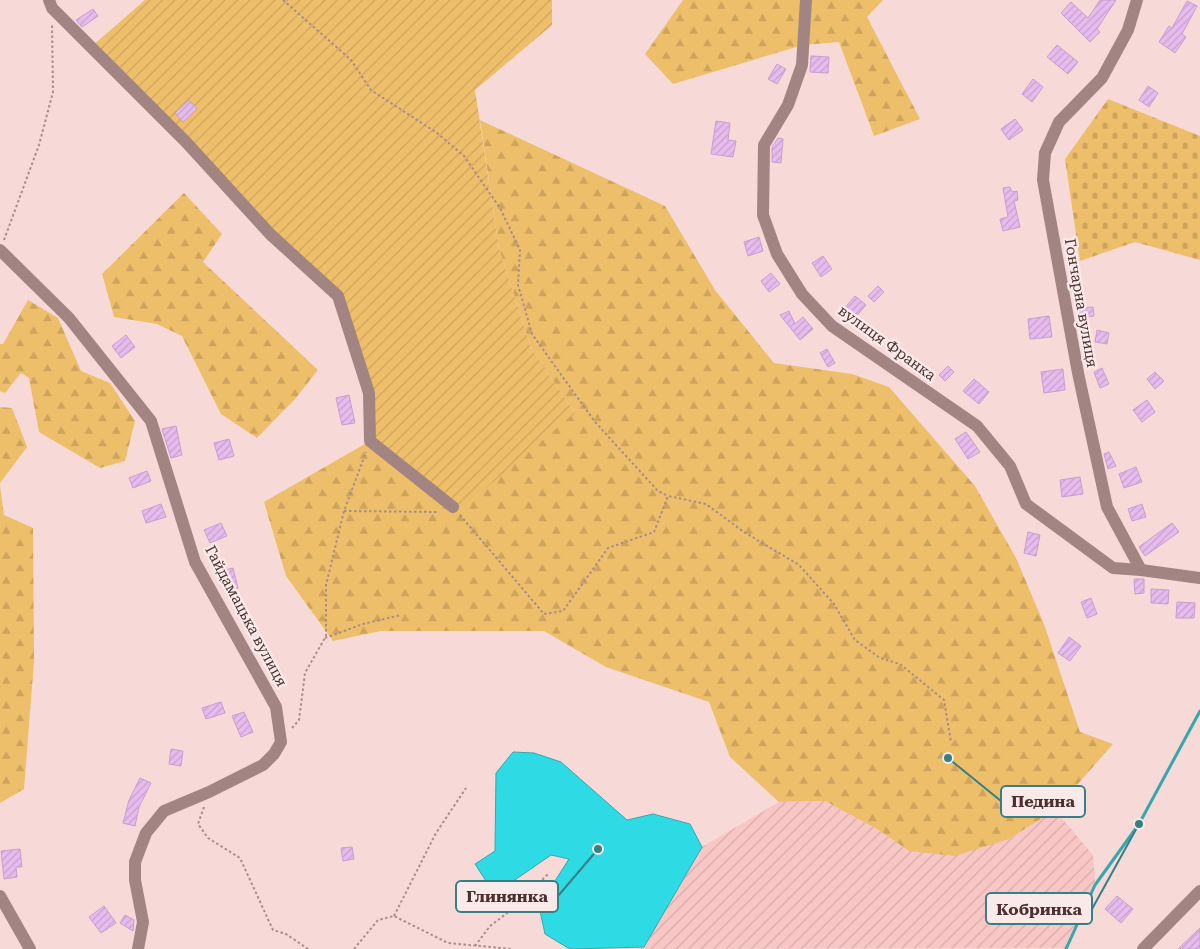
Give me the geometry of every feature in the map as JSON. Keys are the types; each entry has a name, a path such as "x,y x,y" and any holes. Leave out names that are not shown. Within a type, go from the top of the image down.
{"street":[{"name":"вулиця Франка","path":"806,0 802,65 788,105 764,145 763,215 777,254 802,294 832,326 976,426 1010,466 1026,504 1113,568 1141,570"},
{"name":"Гончарна вулиця","path":"1137,0 1128,30 1102,78 1059,122 1045,152 1043,180 1078,373 1107,507 1141,570"},
{"path":"50,4 186,142 270,234 338,296 369,393 370,441 453,507"},
{"name":"Гайдамацька вулиця","path":"2,245 69,318 151,420 195,562 276,707 281,742"},
{"path":"1141,570 1200,578"},
{"path":"138,949 143,922 135,880 135,862 146,833 164,811 210,792 263,765 274,754 281,742"},
{"path":"1143,949 1200,892"},
{"path":"0,896 30,949"}],"path":[{"path":"283,0 351,60 371,90 437,133 464,156 500,208 520,250 518,285 532,334 595,422 658,490 668,496 706,504 744,532 799,565 834,604 855,640 880,658 900,664 944,700 951,742"},
{"path":"2,245 39,145 53,92 50,4"},
{"path":"281,742 298,720 305,673 325,638 326,586 344,511 370,441"},
{"path":"453,507 497,555 544,614 563,611 608,548 654,532 668,496"},
{"path":"344,511 440,512"},
{"path":"325,638 363,624 401,615"},
{"path":"394,916 436,833 466,788"},
{"path":"210,792 198,824 208,838 240,858 274,930 286,934 308,949"},
{"path":"475,946 490,926 515,907 549,873"},
{"path":"354,949 378,920 394,916 448,943 512,949"}],"shaded area":[{"path":"825,801 877,829 909,851 1009,839 1055,810 1093,855 1095,885 1067,948 637,949 644,947 702,847 779,802"}],"green space":[{"path":"145,0 552,0 552,25 475,90 499,249 531,348 575,413 466,505 453,507 370,441 369,393 338,296 91,47"},
{"path":"683,0 883,0 867,17 920,119 874,136 839,42 803,45 673,84 645,54"},
{"path":"1108,99 1200,136 1200,260 1135,242 1080,261 1065,159"},
{"path":"480,120 665,206 715,290 774,363 852,374 889,387 975,486 1016,558 1044,624 1080,732 1113,744 1055,810 1009,839 955,856 909,851 877,829 825,801 779,802 730,757 709,702 606,667 544,631 381,631 333,641 286,576 264,502 370,441 575,413 531,348 499,249"},
{"path":"184,193 222,234 203,262 318,370 295,399 257,438 221,414 182,336 157,324 114,317 102,274"},
{"path":"28,300 58,318 81,371 110,383 135,421 125,461 100,468 39,432 29,378 21,373 5,393 0,391 0,344 3,344"},
{"path":"0,407 12,408 27,447 0,483"},
{"path":"0,485 4,515 33,528 34,661 24,789 0,803"}],"water":[{"path":"513,752 534,753 561,762 627,820 653,814 690,824 702,847 644,947 574,949 568,948 545,934 539,906 569,859 551,855 509,884 486,881 475,864 495,851 496,773"}],"building":[{"path":"1100,0 1116,0 1097,29 1100,32 1090,42 1061,13 1071,2 1088,18"},
{"path":"1187,1 1197,6 1182,34 1186,37 1175,53 1159,42 1169,26 1172,28"},
{"path":"93,9 98,16 82,27 76,20"},
{"path":"1057,45 1078,62 1068,74 1047,57"},
{"path":"811,56 829,57 828,73 810,72"},
{"path":"777,64 786,69 777,84 768,79"},
{"path":"1033,79 1043,87 1032,102 1022,94"},
{"path":"1148,86 1158,93 1149,107 1139,100"},
{"path":"189,100 197,109 183,122 175,113"},
{"path":"1015,119 1023,130 1009,140 1001,129"},
{"path":"716,121 730,123 728,140 736,141 733,157 711,154"},
{"path":"778,138 783,139 781,163 772,162 772,147"},
{"path":"1010,187 1012,192 1017,191 1018,200 1014,201 1020,227 1003,231 1000,219 1008,217 1003,188"},
{"path":"759,237 763,251 748,256 744,242"},
{"path":"823,256 832,269 821,277 812,263"},
{"path":"771,273 780,284 769,292 761,281"},
{"path":"878,286 884,292 874,302 868,296"},
{"path":"855,296 866,305 853,320 842,311"},
{"path":"1093,307 1094,316 1080,318 1079,308"},
{"path":"789,311 795,324 803,317 813,329 800,340 780,315"},
{"path":"1049,316 1052,337 1030,339 1028,319"},
{"path":"1097,330 1109,333 1107,344 1095,342"},
{"path":"126,335 135,347 121,358 112,346"},
{"path":"827,349 835,363 828,367 820,353"},
{"path":"948,366 954,372 945,381 939,375"},
{"path":"1102,368 1109,384 1100,388 1094,372"},
{"path":"1063,369 1065,390 1044,393 1041,372"},
{"path":"1155,372 1164,381 1155,389 1147,379"},
{"path":"974,379 989,392 979,404 963,391"},
{"path":"349,395 355,423 342,425 336,398"},
{"path":"1147,400 1155,412 1142,422 1133,410"},
{"path":"176,426 182,455 171,458 162,429"},
{"path":"966,432 980,452 968,459 955,439"},
{"path":"229,439 234,456 219,460 214,443"},
{"path":"1109,452 1116,466 1108,469 1104,454"},
{"path":"1136,467 1142,482 1124,488 1119,474"},
{"path":"147,471 151,481 133,488 129,478"},
{"path":"1080,477 1083,494 1062,497 1060,480"},
{"path":"161,504 166,517 146,523 142,511"},
{"path":"1142,504 1146,517 1132,521 1128,509"},
{"path":"221,523 227,536 210,543 204,530"},
{"path":"1172,523 1179,532 1145,556 1139,547"},
{"path":"1028,532 1040,535 1036,556 1024,553"},
{"path":"233,568 238,588 225,591 221,571"},
{"path":"1134,579 1144,579 1144,593 1135,594"},
{"path":"1151,589 1169,590 1168,604 1151,603"},
{"path":"1091,598 1097,614 1087,618 1081,602"},
{"path":"1177,602 1195,603 1194,618 1176,618"},
{"path":"1069,637 1081,646 1070,661 1058,653"},
{"path":"221,702 225,713 206,719 202,708"},
{"path":"244,712 253,732 241,737 232,716"},
{"path":"171,749 183,751 181,766 169,764"},
{"path":"140,778 151,783 139,807 135,826 123,823 129,800"},
{"path":"352,847 354,859 343,861 341,848"},
{"path":"20,849 22,867 16,867 17,877 4,879 1,851"},
{"path":"1117,896 1133,909 1121,923 1105,909"},
{"path":"104,906 116,923 101,933 89,917"},
{"path":"125,915 134,920 133,931 120,923"},
{"path":"1200,928 1200,949 1178,949"}],"waterway":[{"path":"1066,949 1095,885 1139,824 1200,711"}],"place":[{"name":"Педина","path":"948,758"},
{"name":"Кобринка","path":"1139,824"},
{"name":"Глинянка","path":"598,849"}]}
